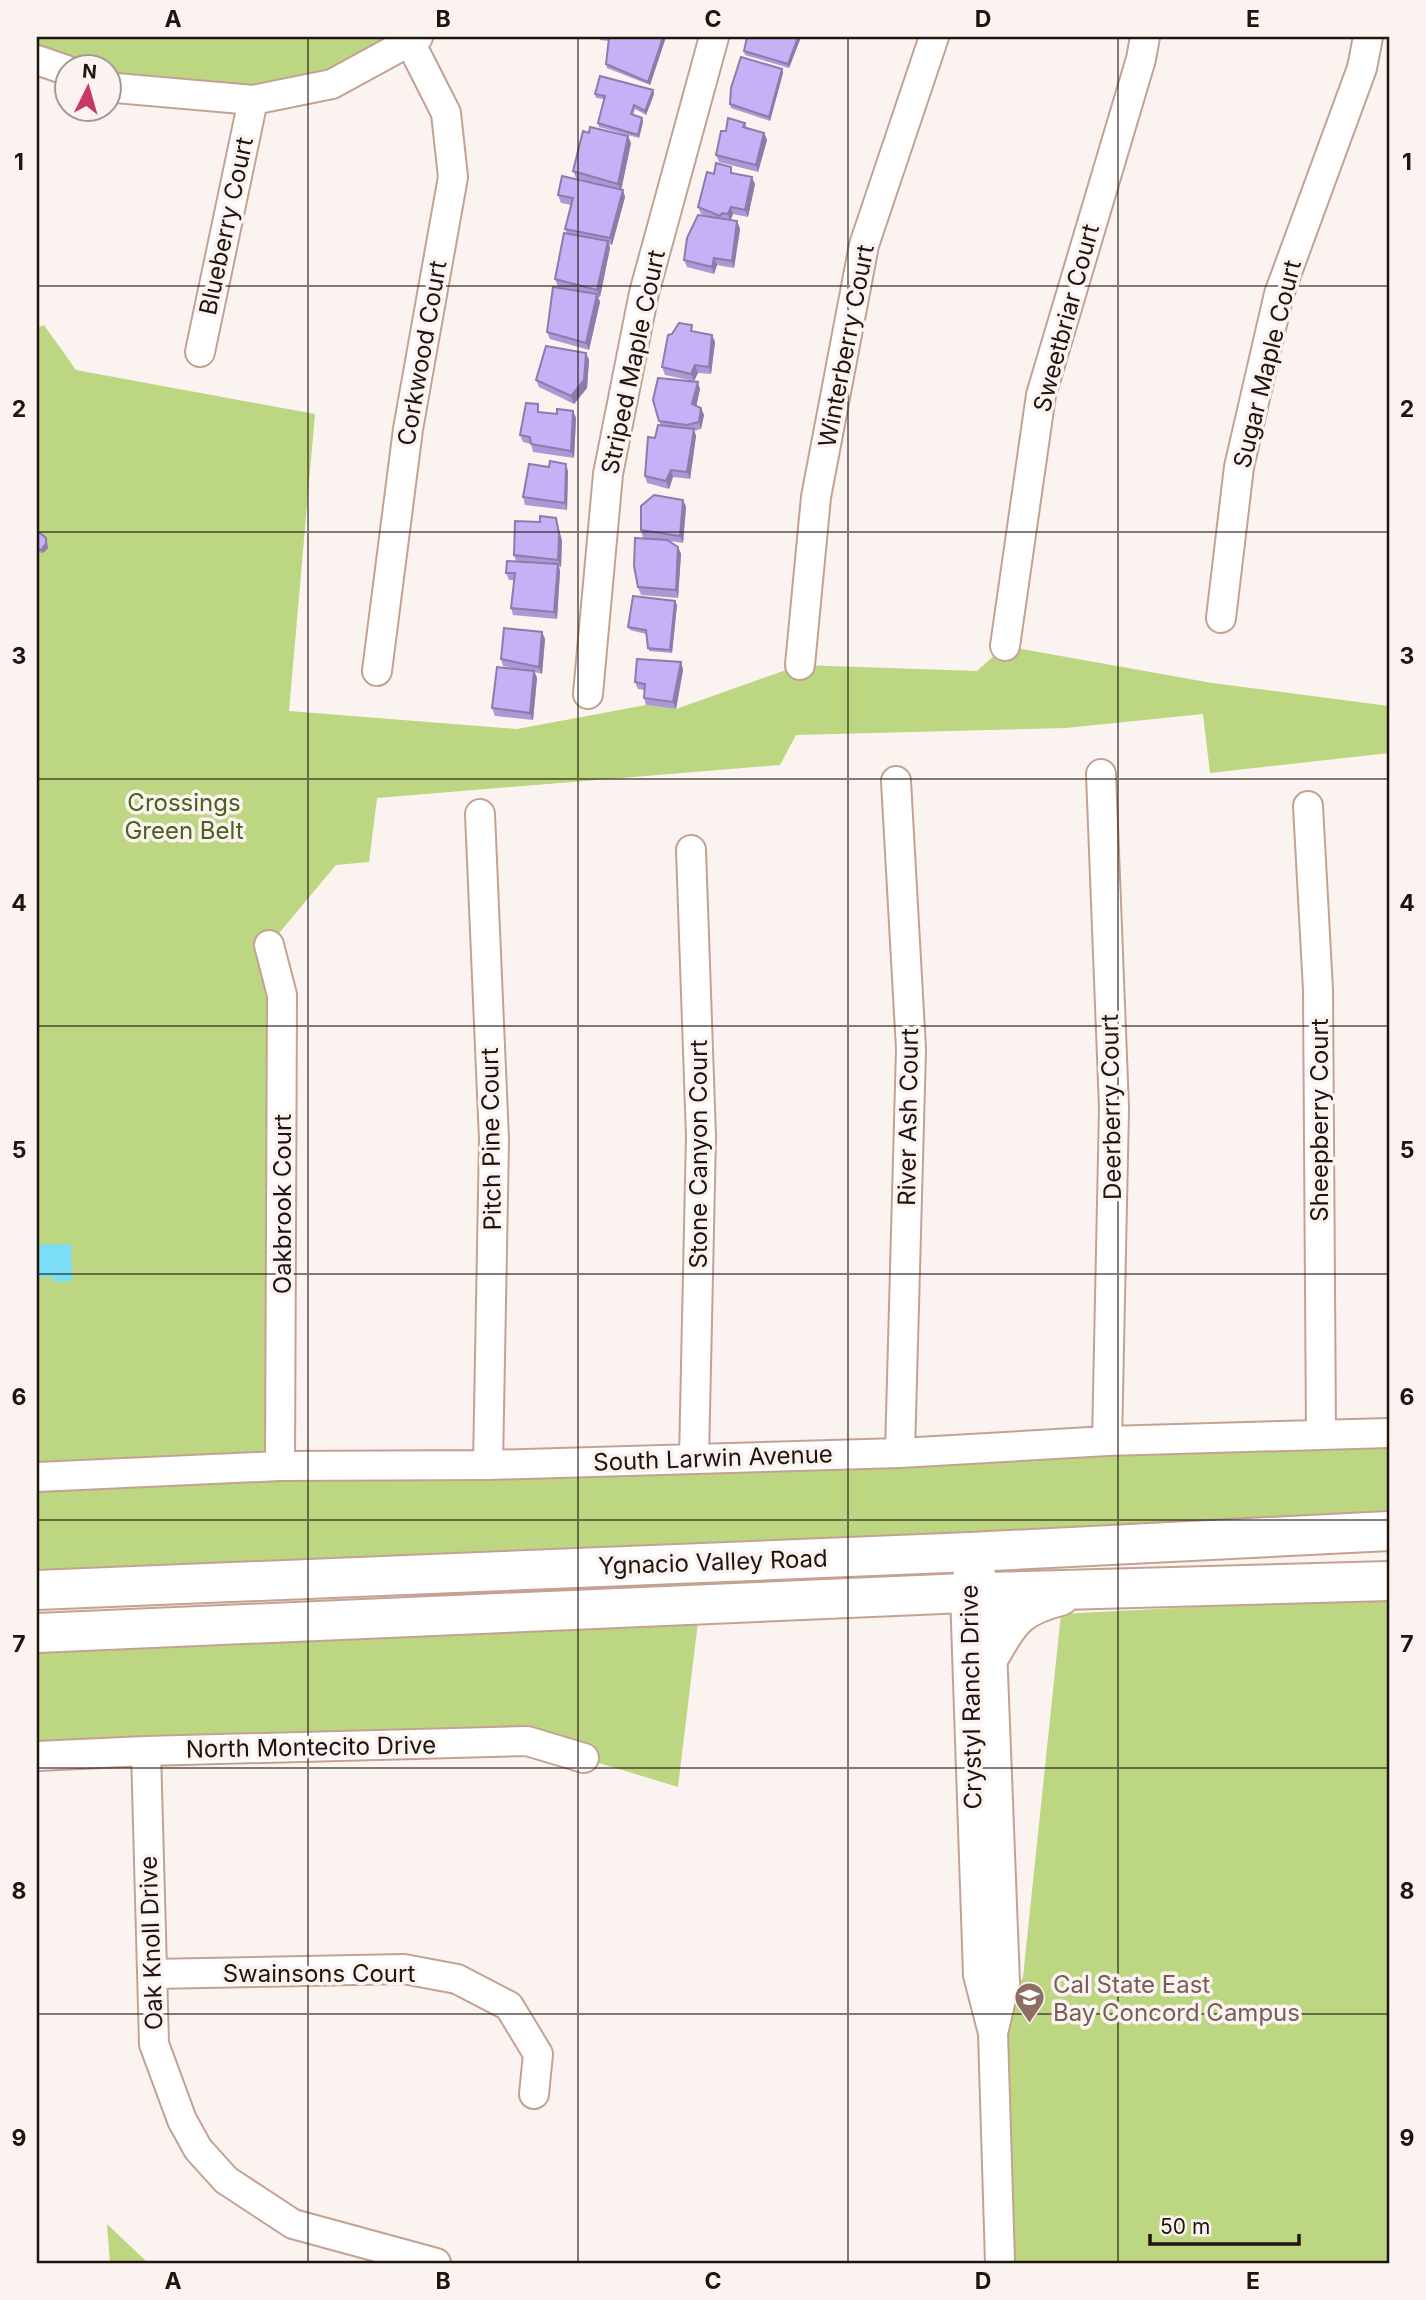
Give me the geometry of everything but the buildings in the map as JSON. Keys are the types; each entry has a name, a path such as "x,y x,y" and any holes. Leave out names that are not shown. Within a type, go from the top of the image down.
{"highway":[{"name":"Ygnacio Valley Road","path":"37,1590 971,1552 1389,1531"},
{"name":"Ygnacio Valley Road","path":"37,1633 977,1592 1389,1581"},
{"path":"992,1652 1007,1624 1034,1603 1090,1589"}],"street":[{"name":"Striped Maple Court","path":"588,694 608,474 644,293 714,37"},
{"name":"Winterberry Court","path":"800,665 816,497 864,245 934,37"},
{"name":"Sweetbriar Court","path":"1005,646 1041,395 1141,60 1145,37"},
{"name":"Sugar Maple Court","path":"1221,618 1239,467 1279,294 1362,68 1368,37"},
{"path":"122,89 253,100 332,83 414,40"},
{"name":"Corkwood Court","path":"377,671 408,429 453,177 446,113 414,40"},
{"name":"Blueberry Court","path":"200,352 253,100"},
{"name":"Deerberry Court","path":"1101,774 1114,1108 1107,1441"},
{"name":"River Ash Court","path":"896,781 911,1049 900,1453"},
{"name":"Sheepberry Court","path":"1308,806 1318,990 1321,1435"},
{"name":"Pitch Pine Court","path":"480,814 494,1140 488,1465"},
{"name":"Stone Canyon Court","path":"691,850 701,1136 694,1459"},
{"name":"Oakbrook Court","path":"269,945 282,995 280,1466"},
{"name":"South Larwin Avenue","path":"37,1477 280,1466 488,1465 900,1453 1107,1441 1389,1433"},
{"name":"Crystyl Ranch Drive","path":"971,1552 977,1592 992,1652 1005,1983 993,2033"},
{"name":"Crystyl Ranch Drive","path":"977,1592 978,1975 993,2033 1000,2263"},
{"name":"North Montecito Drive","path":"37,1756 527,1741 584,1758"},
{"name":"Oak Knoll Drive","path":"146,1751 154,2044 182,2120 198,2149 226,2180 293,2224 436,2263"},
{"name":"Swainsons Court","path":"152,1974 404,1969 457,1979 509,2006 538,2054 534,2095"}],"green space":[{"path":"37,37 418,37 253,100 122,86 122,52 52,52 52,63 37,60"},
{"name":"Crossings Green Belt","path":"44,325 76,370 315,414 289,711 517,729 646,705 676,709 800,665 977,671 1005,646 1212,683 1389,706 1389,753 1210,773 1203,714 1066,728 796,735 780,765 377,798 369,862 336,865 269,945 280,1466 1389,1433 1389,1531 37,1590 37,328"},
{"path":"1389,1590 1389,2263 1000,2263 993,2033 1023,1977 1061,1614 1213,1606"},
{"path":"700,1605 678,1787 527,1741 37,1756 37,1633"},
{"path":"107,2224 148,2263 110,2263"}],"water":[{"path":"71,1244 72,1281 54,1282 53,1277 37,1277 37,1245"}],"place":[{"name":"Cal State East Bay Concord Campus","path":"1030,2025"}]}
